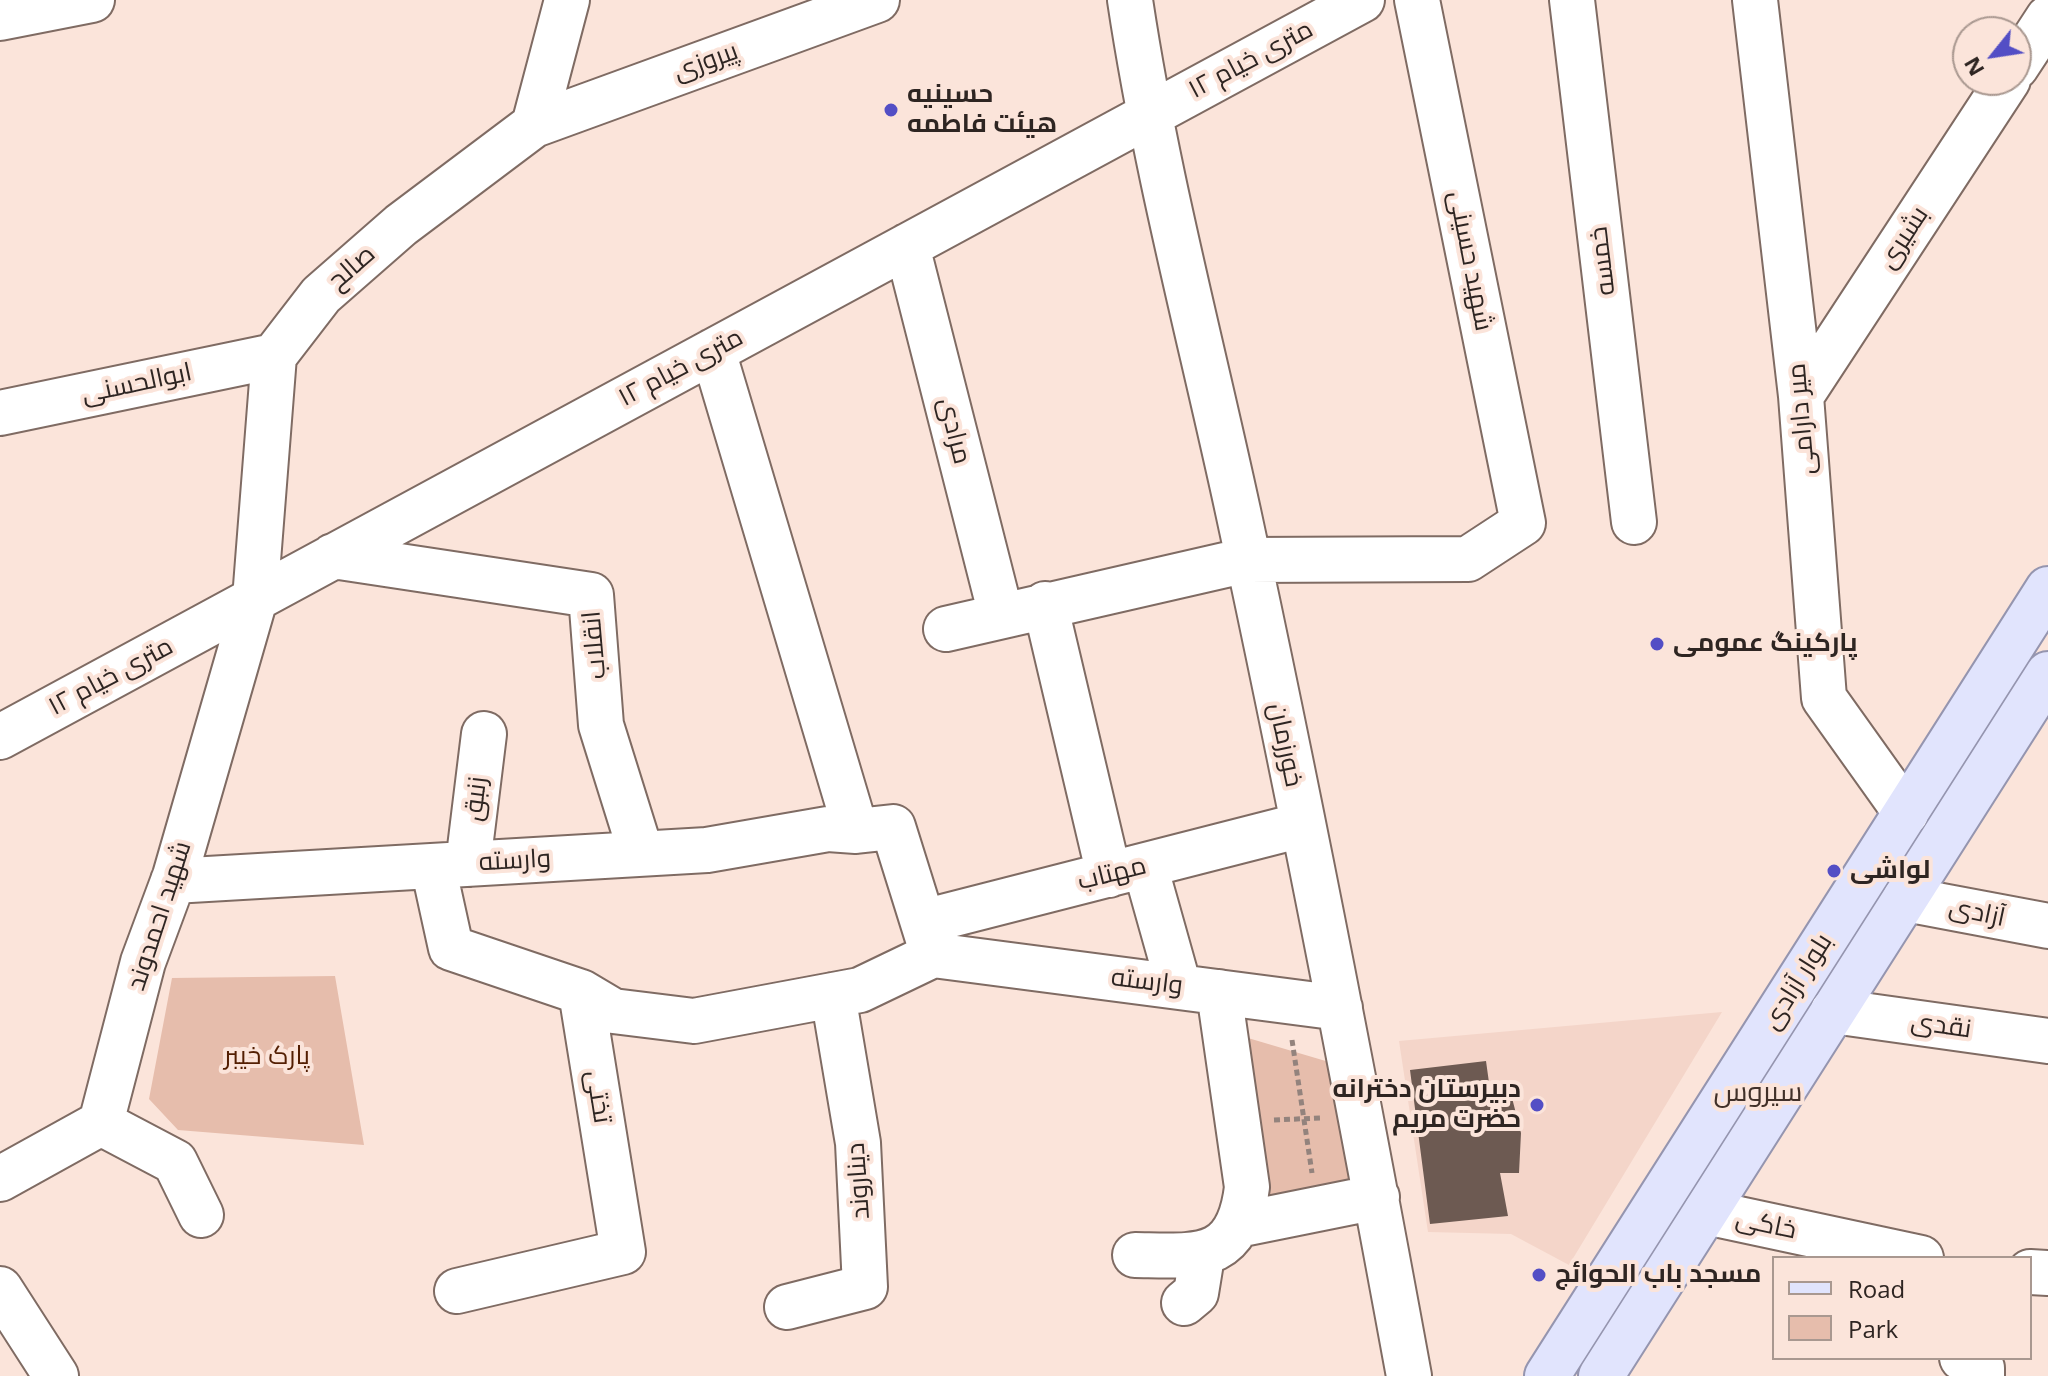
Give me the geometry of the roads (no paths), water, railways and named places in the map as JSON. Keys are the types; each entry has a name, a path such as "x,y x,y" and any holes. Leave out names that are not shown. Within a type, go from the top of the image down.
{"main road":[{"name":"بلوار آزادی","path":"1547,1376 2048,589"},
{"name":"بلوار آزادی","path":"1601,1376 2048,674"}],"street":[{"path":"0,18 92,0"},
{"path":"534,125 567,0"},
{"name":"پیروزی","path":"534,125 877,0"},
{"name":"خورزمان","path":"1130,0 1147,116 1247,560 1340,1008 1409,1376"},
{"name":"۱۲ متری خیام","path":"0,737 1362,0"},
{"name":"شهید حسینی","path":"1247,560 1468,559 1523,523 1417,0"},
{"name":"خمسه","path":"1572,0 1634,522"},
{"name":"میر دارامی","path":"1755,0 1801,396 1824,698 1906,813"},
{"path":"2032,42 2048,18"},
{"name":"بشیری","path":"1801,396 1998,96"},
{"name":"صالح","path":"274,356 321,295 401,225 534,125"},
{"name":"مرادی","path":"907,246 1001,615"},
{"path":"713,351 856,831"},
{"path":"255,599 274,356"},
{"name":"ابوالحسنی","path":"0,413 274,356"},
{"name":"انقلاب","path":"333,556 591,595 601,725 641,853"},
{"path":"946,629 1247,560"},
{"name":"شهید احمدوند","path":"101,1123 143,962 173,881 255,599"},
{"path":"1045,604 1127,870 1199,989 1237,1122 1247,1187 1238,1225 1221,1246 1202,1256 1135,1255"},
{"name":"زنبق","path":"451,865 484,734"},
{"name":"مهتاب","path":"928,938 1127,870 1302,825"},
{"name":"وارسته","path":"173,881 707,850 828,829 856,831 893,827 928,938 1199,989 1340,1008"},
{"path":"451,865 451,948 581,992 613,1011 694,1021 860,990 928,938"},
{"name":"آزادی","path":"1905,899 2048,926"},
{"name":"تختی","path":"457,1291 623,1252 581,992"},
{"name":"دیناروند","path":"787,1307 865,1287 858,1143 833,995"},
{"name":"نقدی","path":"1833,1011 2048,1041"},
{"path":"0,1179 101,1123 175,1162 201,1215"},
{"path":"1238,1225 1377,1197"},
{"name":"خاکی","path":"1706,1212 1912,1256"},
{"path":"1184,1303 1196,1293 1202,1256"},
{"path":"0,1289 56,1376"},
{"path":"1966,1360 1982,1368 1982,1376"}],"place":[{"name":"حسینیه هیئت فاطمه","path":"891,110"},
{"name":"پارکینگ عمومی","path":"1657,644"},
{"name":"لواشی","path":"1834,871"},
{"name":"دبیرستان دخترانه حضرت مریم","path":"1537,1105"},
{"name":"مسجد باب الحوائج","path":"1539,1275"}],"district":[{"name":"سیروس","path":"1758,1093"}],"park label":[{"name":"پارک خیبر","path":"267,1057"}]}
